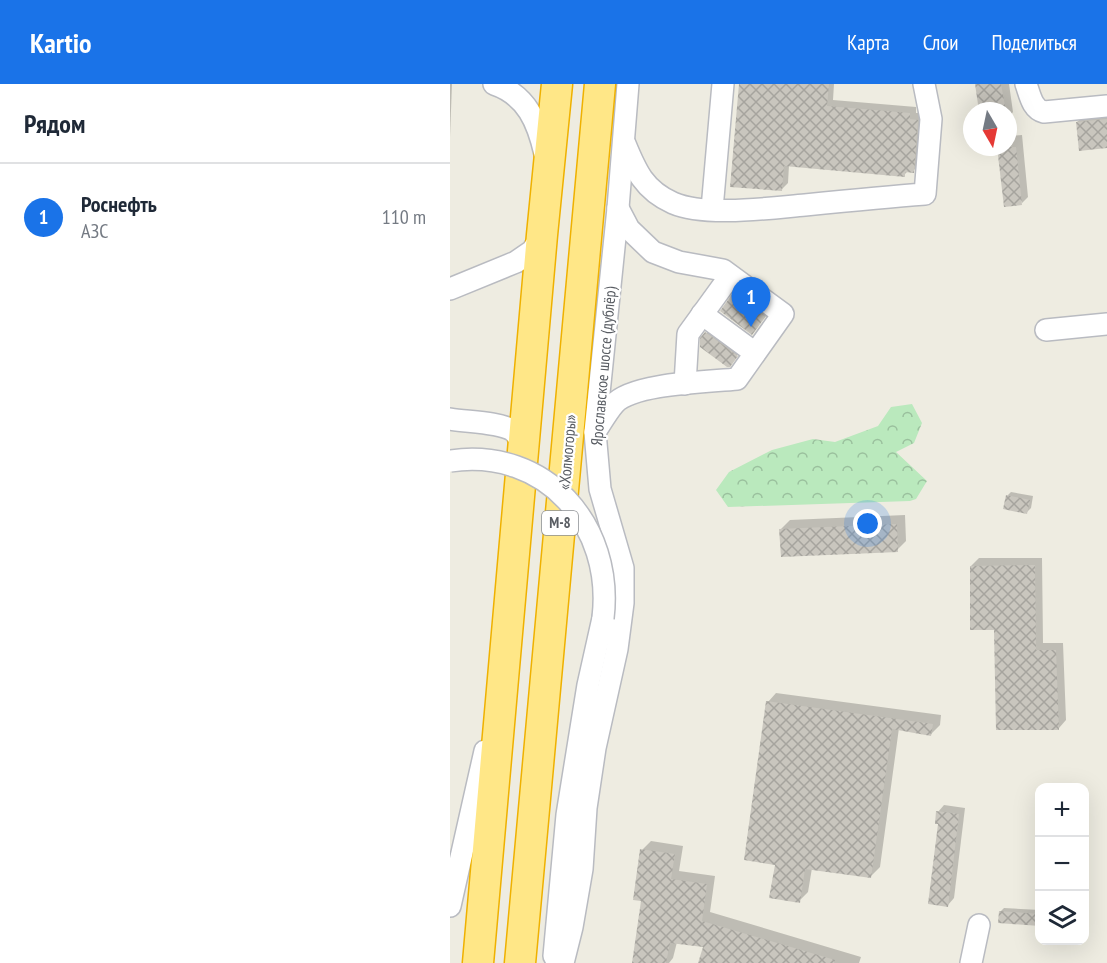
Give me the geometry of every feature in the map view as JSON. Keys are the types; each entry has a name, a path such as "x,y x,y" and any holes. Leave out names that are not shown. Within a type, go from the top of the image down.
{"highway":[{"name":"М-8","path":"478,963 557,84"},
{"name":"«Холмогоры»","path":"520,963 600,84"}],"street":[{"path":"494,84 522,99 534,120 549,172"},
{"name":"Ярославское шоссе (дублёр)","path":"562,963 572,927 582,869 586,808 594,748 617,649 623,603 623,568 600,489 595,432 628,84"},
{"path":"712,209 723,84"},
{"path":"624,139 636,172 654,191 674,204 688,207 744,211 925,194 931,119 924,84"},
{"path":"1026,84 1034,105 1038,110 1044,112 1107,106"},
{"path":"595,432 615,403 626,395 650,388 737,379 783,314 723,270 679,262 652,252 629,229 618,208"},
{"path":"450,289 516,262 532,250 542,236"},
{"path":"685,384 688,333 730,276"},
{"path":"702,314 755,353"},
{"path":"1046,330 1107,324"},
{"path":"450,419 512,430 520,438 524,451"},
{"path":"450,461 477,459 512,465 543,481 570,503 586,525 597,548 605,583 603,618 588,686 567,815 553,963"},
{"path":"450,906 507,644"},
{"path":"971,963 979,925"}],"green space":[{"path":"912,404 922,423 914,443 896,452 927,481 916,499 728,507 716,490 729,472 772,450 813,439 835,442 878,426 891,407"}],"building":[{"path":"739,84 829,84 827,106 910,113 910,119 918,120 914,173 905,172 905,177 784,166 782,191 730,187"},
{"path":"975,84 1001,84 1004,102 978,102"},
{"path":"1107,119 1107,148 1079,151 1076,122"},
{"path":"998,156 1017,156 1022,205 1004,207"},
{"path":"733,293 765,317 752,335 720,311"},
{"path":"705,332 738,356 730,367 700,347 700,338"},
{"path":"1006,495 1030,500 1027,514 1003,509"},
{"path":"897,524 898,552 781,557 779,529"},
{"path":"1035,565 1036,650 1056,650 1059,730 996,730 994,630 970,630 970,566"},
{"path":"766,701 933,724 931,736 892,729 871,878 805,869 800,903 769,898 775,865 744,860"},
{"path":"936,811 959,814 948,907 928,904 938,824 935,824"},
{"path":"640,849 675,854 671,879 707,884 702,921 835,960 834,963 698,963 703,947 670,943 666,963 632,963 641,901 633,900"},
{"path":"999,911 1035,914 1035,926 998,923"}],"place":[{"name":"Роснефть","path":"751,327"}]}
